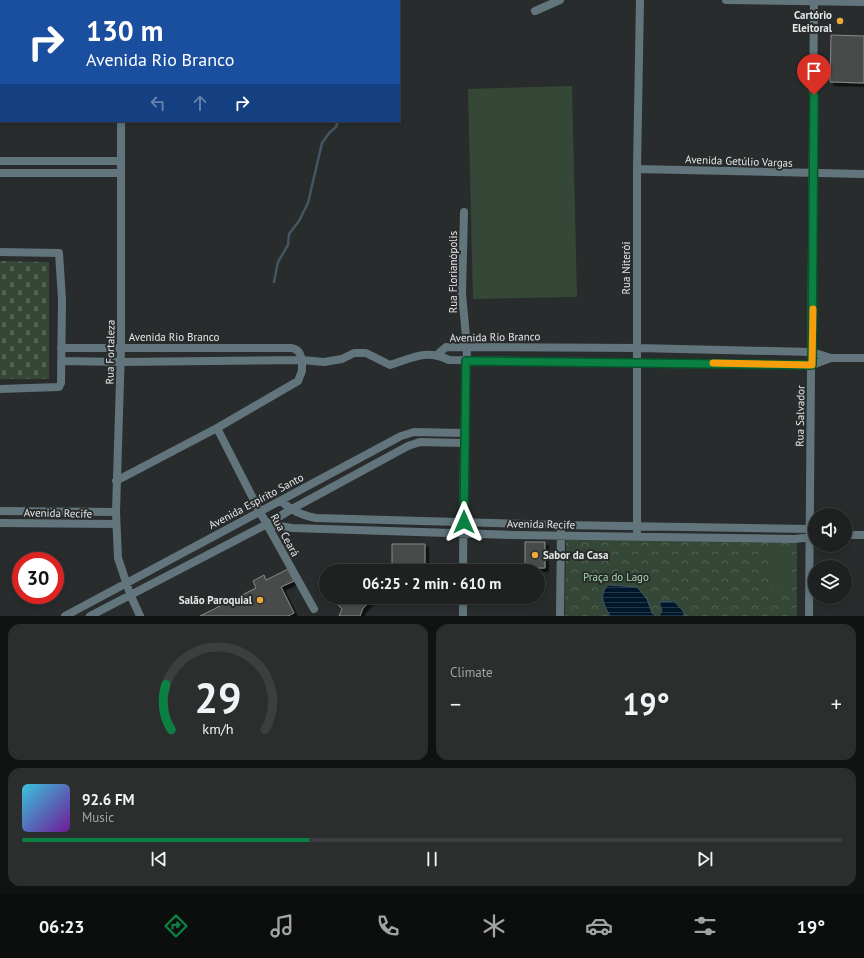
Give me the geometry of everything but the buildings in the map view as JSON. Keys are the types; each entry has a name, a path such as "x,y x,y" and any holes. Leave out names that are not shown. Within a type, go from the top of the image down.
{"street":[{"path":"535,11 560,0"},
{"name":"Rua Niterói","path":"637,536 637,169 640,0"},
{"path":"726,0 864,2"},
{"name":"Rua Salvador","path":"812,508 814,1"},
{"name":"Rua Fortaleza","path":"121,122 122,348 116,481 116,524 118,558 130,594 140,616"},
{"path":"0,161 120,161"},
{"path":"17,161 18,173"},
{"path":"56,161 56,173"},
{"name":"Avenida Getúlio Vargas","path":"637,169 864,174"},
{"path":"0,173 121,173"},
{"name":"Rua Florianópolis","path":"463,564 464,433 467,347 462,294 464,212"},
{"path":"0,252 59,253 62,299 61,383 59,387 0,389"},
{"name":"Avenida Rio Branco","path":"831,358 812,365 466,361 449,360 437,355 446,347 556,347 756,350 812,352 831,358 864,358"},
{"path":"516,347 516,361"},
{"path":"556,347 556,361"},
{"name":"Avenida Rio Branco","path":"61,348 292,348 300,353 302,360"},
{"path":"173,348 173,362"},
{"path":"217,348 217,361"},
{"path":"702,349 702,363"},
{"path":"756,350 757,364"},
{"path":"61,361 173,362 302,360 324,362 342,359 354,353 366,353 390,365 421,354 437,355"},
{"path":"116,481 217,428 298,381 302,371 302,360"},
{"name":"Rua Ceará","path":"217,428 260,512 314,609"},
{"name":"Avenida Espírito Santo","path":"66,616 126,582 401,436 414,432 464,433"},
{"path":"90,616 267,524 408,446 420,442 464,444"},
{"name":"Avenida Recife","path":"281,501 290,510 302,516 316,518 808,530"},
{"name":"Avenida Recife","path":"0,511 116,512"},
{"path":"402,520 402,531"},
{"name":"Avenida Recife","path":"0,523 116,524"},
{"name":"Avenida Recife","path":"267,524 292,528 464,534 808,538"},
{"path":"514,535 515,524"},
{"path":"560,616 561,525"},
{"path":"732,528 732,538"},
{"path":"852,535 864,535"},
{"path":"202,543 208,554"},
{"name":"Rua Salvador","path":"809,616 811,552"},
{"path":"463,604 463,616"}],"green space":[{"path":"572,86 577,297 473,299 468,89"},
{"path":"0,261 49,262 49,379 0,379"},
{"name":"Praça do Lago","path":"566,536 797,540 797,616 565,616"},
{"path":"772,548 792,549 791,590 772,590"}],"water":[{"path":"608,585 637,587 647,599 652,613 656,616 610,616 603,600 603,593"},
{"path":"674,601 684,612 684,616 659,616 662,610 659,602"}],"waterway":[{"path":"274,282 278,262 288,245 289,234 299,221 308,203 322,143 330,132 336,127 338,122"}],"slow traffic":[{"path":"713,363 812,365 813,309"}],"place":[{"name":"Cartório Eleitoral","path":"840,21"},
{"name":"Sabor da Casa","path":"535,555"},
{"name":"Salão Paroquial","path":"260,600"}],"route":[{"path":"464,522 466,361 812,365 814,95"}]}
